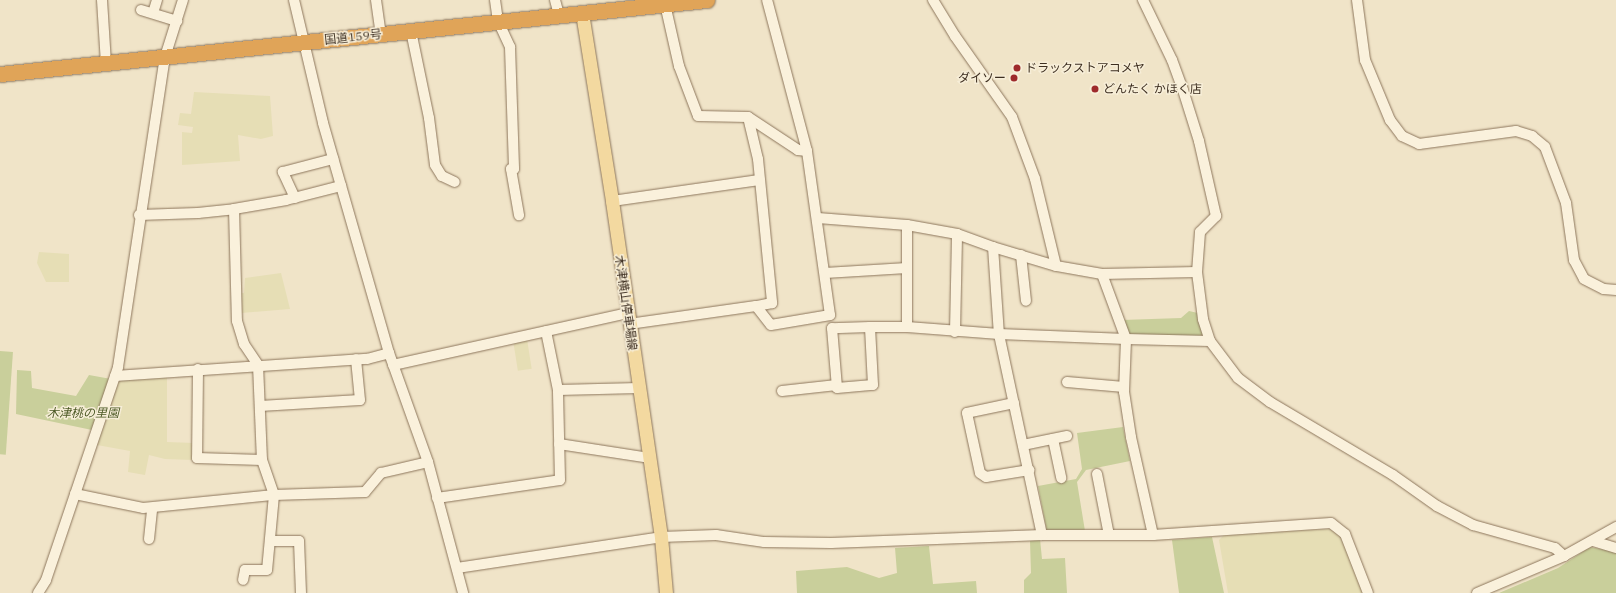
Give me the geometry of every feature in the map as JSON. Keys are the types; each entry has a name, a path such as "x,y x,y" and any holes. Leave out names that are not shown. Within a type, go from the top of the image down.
{"highway":[{"name":"国道159号","path":"0,74 707,0"}],"main road":[{"name":"木津横山停車場線","path":"582,13 612,201 661,537 666,593"}],"street":[{"path":"102,0 106,63"},
{"path":"153,13 157,0"},
{"path":"38,593 46,580 115,376 139,215 165,57 183,0"},
{"path":"294,0 303,43 333,159 389,353 428,462 463,593"},
{"path":"376,0 381,34"},
{"path":"495,0 498,21 510,47 514,169 511,169 519,215"},
{"path":"555,0 559,15"},
{"path":"767,0 807,151 818,218 832,328 837,388 873,385 870,327"},
{"path":"933,0 954,36 1012,117 1035,179 1056,266"},
{"path":"1143,0 1172,60 1199,141 1216,216 1200,232 1197,272 1203,319 1210,341 1238,378 1270,402 1393,475 1437,506 1473,525 1555,548 1564,556"},
{"path":"1357,0 1365,60 1390,120 1402,136 1419,144 1516,131 1532,136 1545,147 1566,203 1574,260 1584,279 1604,289 1616,290"},
{"path":"666,4 680,66 698,116 748,117 798,150 807,151"},
{"path":"141,10 176,21"},
{"path":"411,31 428,111 435,164 442,176 455,182"},
{"path":"393,365 546,330 772,303 760,180 748,117"},
{"path":"295,198 283,172 333,159"},
{"path":"612,201 760,180"},
{"path":"139,215 198,213 234,209 295,198 341,186"},
{"path":"234,209 237,321 244,344 258,365 262,460 274,495 267,570 245,570 243,580"},
{"path":"818,218 907,225 957,234 993,247 1056,266 1102,274 1197,272"},
{"path":"907,225 907,327"},
{"path":"955,332 957,234"},
{"path":"993,247 999,334 1042,535"},
{"path":"1021,255 1026,301"},
{"path":"824,273 907,268"},
{"path":"1102,274 1126,339 1124,387 1131,437 1153,535"},
{"path":"756,306 771,325 830,315"},
{"path":"832,328 907,327 955,332 1210,341"},
{"path":"437,498 560,480 558,390 546,330"},
{"path":"115,376 356,359 389,353"},
{"path":"260,406 360,400 356,359"},
{"path":"198,370 197,458 262,460"},
{"path":"1067,382 1124,387"},
{"path":"782,391 837,384"},
{"path":"558,390 639,388"},
{"path":"1014,403 968,413 980,474 986,477 1029,470"},
{"path":"1023,445 1067,436"},
{"path":"1053,439 1061,478"},
{"path":"559,444 649,458"},
{"path":"76,494 121,506 148,506 274,495 365,492 381,473 428,462"},
{"path":"1097,474 1108,535"},
{"path":"148,506 149,539"},
{"path":"457,568 661,537 716,535 764,542 831,543 1042,535 1153,535 1331,523 1345,534 1368,593"},
{"path":"1476,593 1564,556 1616,527"},
{"path":"270,540 299,541 301,593"},
{"path":"1593,540 1616,548"}],"shaded area":[{"path":"194,92 270,96 273,136 261,139 238,135 240,161 182,165 182,132 192,133 193,127 178,125 180,113 191,114"},
{"path":"39,252 69,254 69,282 46,282 37,263"},
{"path":"281,273 290,309 241,313 239,293 244,293 245,278"},
{"path":"527,339 532,369 518,371 513,341"},
{"path":"167,375 167,442 194,443 193,460 165,459 149,455 145,475 128,472 130,451 97,445 118,379"},
{"path":"1330,529 1342,536 1364,593 1228,593 1219,540 1225,534"}],"green space":[{"path":"1189,311 1198,313 1206,337 1129,337 1122,320 1181,318"},
{"path":"0,351 13,352 6,455 0,454"},
{"name":"木津桃の里園","path":"17,370 31,371 32,388 76,396 89,375 111,379 92,430 16,414"},
{"path":"1123,427 1130,461 1086,470 1077,482 1085,531 1047,532 1038,486 1076,479 1082,469 1077,433"},
{"path":"1212,537 1224,593 1179,593 1172,540"},
{"path":"1040,539 1042,559 1065,558 1067,593 1024,593 1024,580 1031,573 1030,541"},
{"path":"929,546 933,584 976,581 977,593 797,593 796,571 847,567 879,578 897,573 895,548"},
{"path":"1590,547 1616,552 1616,593 1499,593 1558,568"}],"place":[{"name":"ドラックストアコメヤ","path":"1017,68"},
{"name":"ダイソー","path":"1014,78"},
{"name":"どんたく かほく店","path":"1095,89"}]}
